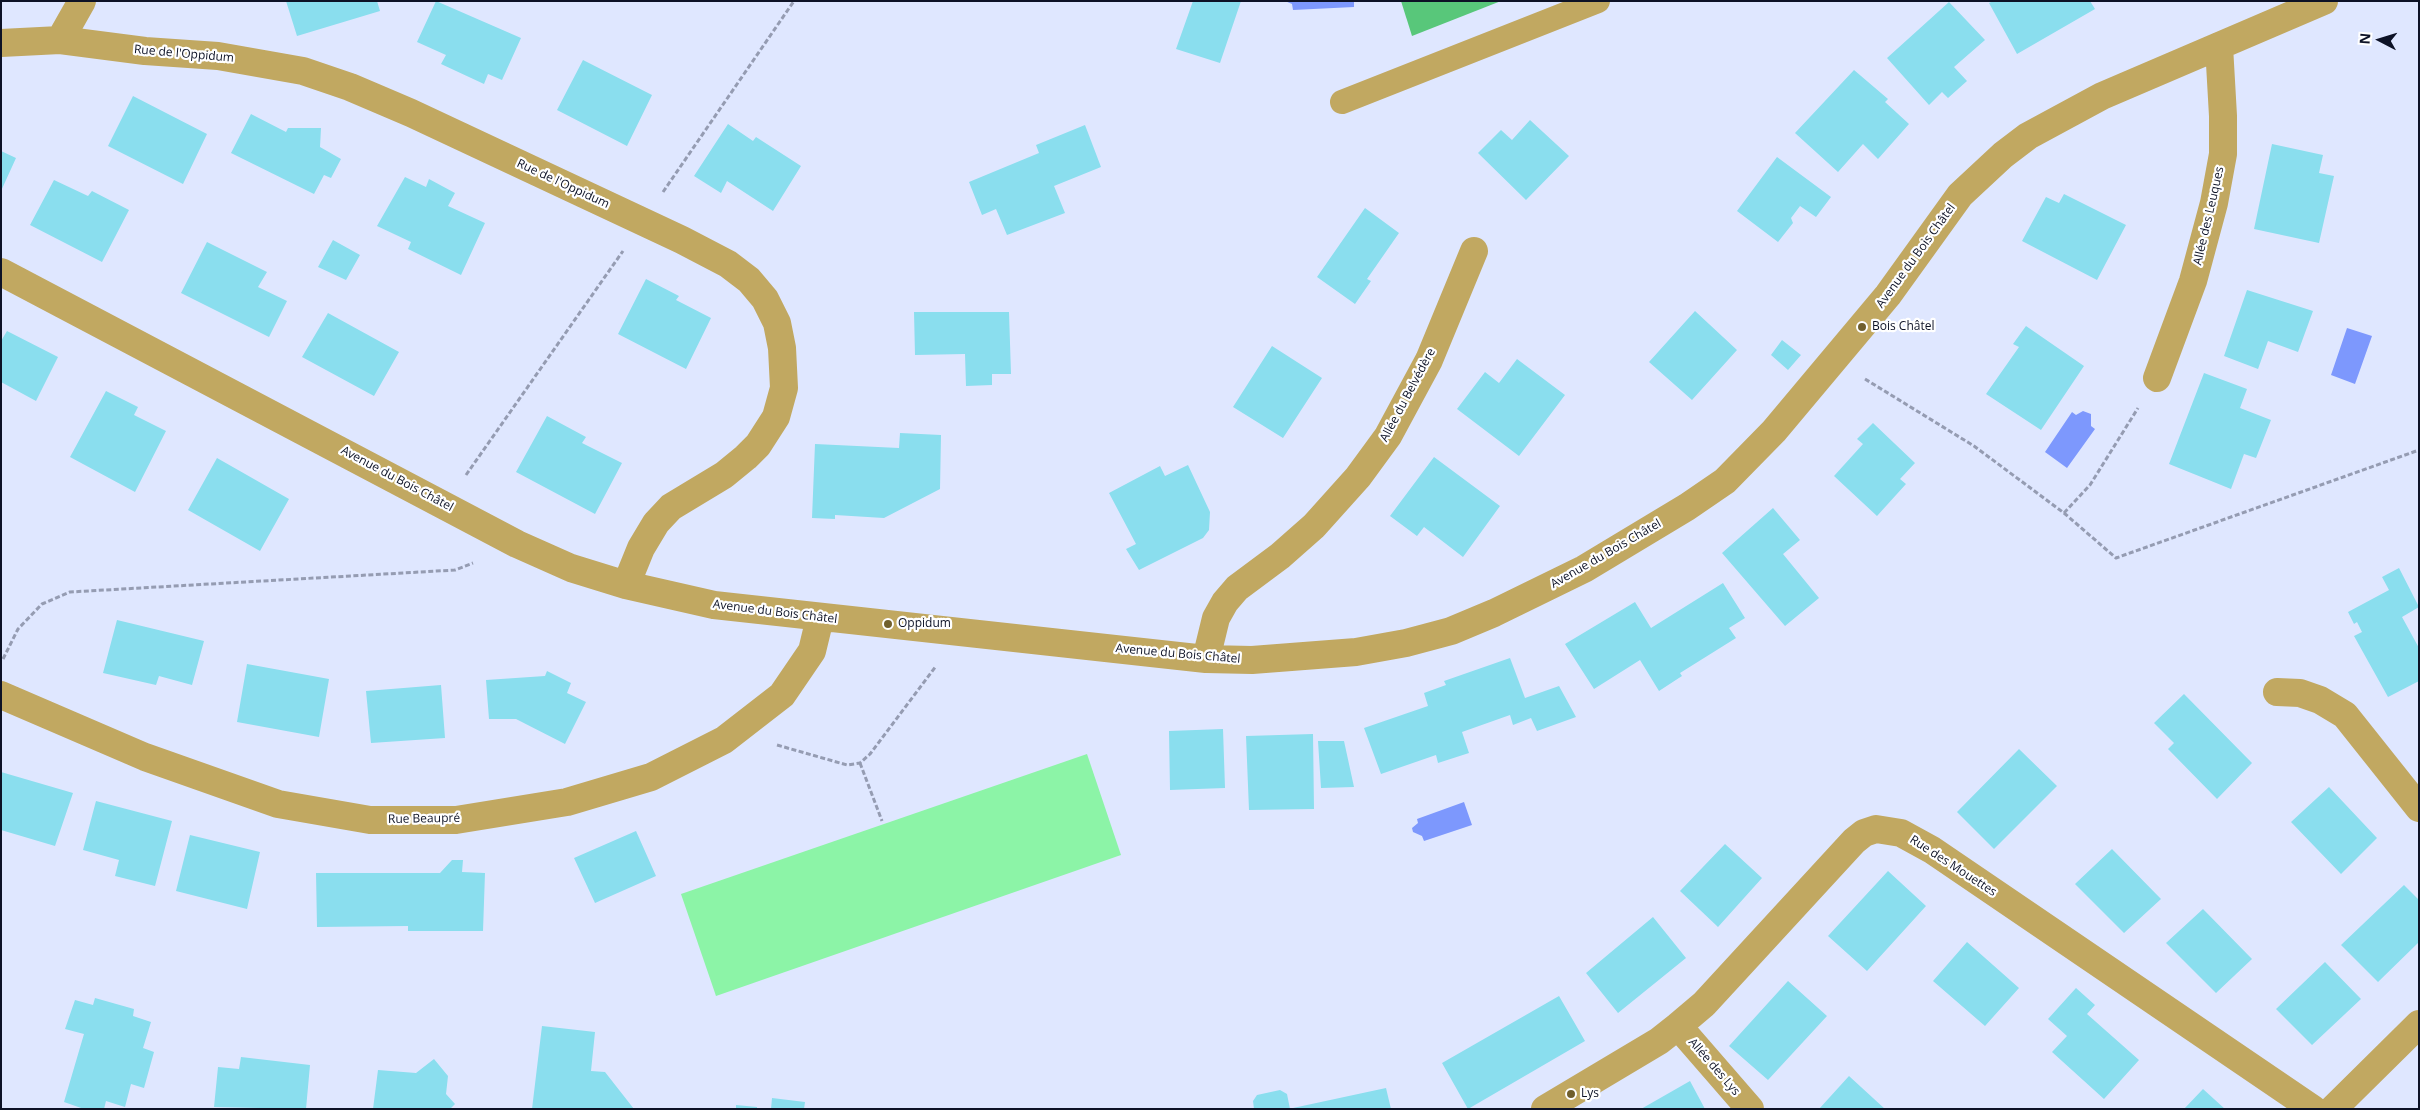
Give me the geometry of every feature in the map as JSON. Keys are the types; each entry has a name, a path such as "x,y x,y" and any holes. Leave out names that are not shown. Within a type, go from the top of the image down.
{"street":[{"path":"60,40 82,1"},
{"name":"Avenue du Bois Châtel","path":"1,272 517,544 571,568 626,585 714,605 1206,659 1298,658 1356,652 1406,643 1452,631 1540,592 1593,564 1725,481 1774,431 1834,361 1888,295 1960,196 2003,155 2028,136 2066,113 2324,1"},
{"name":"Rue de l'Oppidum","path":"1,43 60,40 145,51 218,56 303,71 350,87 411,113 643,222 728,264 749,280 765,299 777,323 782,348 784,388 776,418 758,445 746,457 724,475 671,507 656,523 642,548 626,585"},
{"name":"Allée des Leuques","path":"2157,378 2194,281 2214,203 2223,154 2219,46"},
{"name":"Allée du Belvédère","path":"1206,659 1216,618 1237,588 1280,556 1314,526 1358,477 1388,436 1429,360 1474,251"},
{"name":"Rue Beaupré","path":"1,695 145,757 278,804 370,820 456,820 567,802 651,777 724,740 782,695 812,651 820,618"},
{"path":"2277,692 2300,693 2320,700 2345,715 2419,808"},
{"name":"Rue des Mouettes","path":"1545,1109 1660,1041 1678,1026 1704,1004 1854,841 1864,833 1876,829 1889,829 1900,833 1932,850 2313,1109"},
{"path":"2333,1109 2419,1024"},
{"name":"Allée des Lys","path":"1678,1026 1750,1109"}],"lane":[{"path":"1342,102 1598,1"}],"path":[{"path":"1834,361 1974,446 2064,514 2116,558 2419,450"},
{"path":"2064,514 2090,485 2157,378"},
{"path":"1,662 18,629 42,604 70,592 455,570 517,544"},
{"path":"748,721 769,742 847,765 860,763 870,754 942,658 947,631"},
{"path":"860,763 882,821"}],"green space":[{"path":"1401,1 1501,1 1412,36"},
{"path":"1087,754 1121,855 716,996 681,894"}],"water":[{"path":"1285,1 1354,1 1354,7 1293,10 1292,4"},
{"path":"2347,328 2372,336 2355,384 2331,375"},
{"path":"2083,411 2091,414 2091,426 2095,429 2067,468 2045,452 2072,412 2076,415"},
{"path":"1464,802 1472,825 1424,841 1422,836 1413,832 1412,828 1418,823 1417,819"}],"building":[{"path":"286,1 377,1 380,11 297,36"},
{"path":"436,1 521,38 502,80 488,74 484,84 441,64 446,55 417,42"},
{"path":"1193,1 1241,1 1220,63 1176,49"},
{"path":"1993,1 2090,1 2095,9 2017,54 1989,3"},
{"path":"1949,2 1985,40 1954,67 1967,81 1948,98 1942,92 1929,105 1887,58"},
{"path":"583,60 652,95 627,146 557,110"},
{"path":"1854,70 1888,99 1885,102 1909,124 1878,159 1863,144 1838,172 1795,133"},
{"path":"133,96 207,134 183,184 108,146"},
{"path":"251,114 286,132 288,128 321,128 320,147 341,159 331,178 324,175 314,194 231,153"},
{"path":"1530,120 1569,156 1526,200 1478,153 1501,130 1512,140"},
{"path":"728,124 753,141 756,137 801,166 773,211 727,181 721,193 694,176"},
{"path":"1085,125 1101,167 1054,186 1065,213 1007,235 996,209 982,215 969,182 1039,153 1036,145"},
{"path":"2272,144 2323,155 2319,173 2334,176 2319,243 2254,229"},
{"path":"1,151 16,158 1,191"},
{"path":"1777,157 1831,197 1816,217 1800,206 1791,218 1793,223 1778,242 1737,211"},
{"path":"405,177 426,187 429,179 455,193 448,206 485,223 461,275 408,249 411,242 377,226"},
{"path":"54,180 88,196 92,191 129,210 102,262 30,225"},
{"path":"2064,194 2126,225 2097,280 2022,241 2046,197 2059,203"},
{"path":"1365,208 1399,233 1367,279 1371,281 1355,304 1317,277"},
{"path":"333,240 360,255 346,280 318,267"},
{"path":"207,242 267,272 258,287 287,301 269,337 181,293"},
{"path":"646,279 679,296 676,300 711,318 686,369 618,334"},
{"path":"2247,290 2313,311 2298,352 2268,341 2258,369 2224,356"},
{"path":"1695,311 1737,350 1692,400 1649,362"},
{"path":"914,312 1009,312 1011,374 992,374 992,385 966,386 965,354 915,355"},
{"path":"328,313 399,352 374,396 302,357"},
{"path":"2026,326 2084,366 2041,430 1986,394 2019,347 2013,344"},
{"path":"7,331 58,357 36,401 1,382 1,341"},
{"path":"1782,340 1801,355 1788,370 1771,355"},
{"path":"1272,346 1322,378 1283,438 1233,407"},
{"path":"1517,359 1565,395 1519,456 1457,409 1485,372 1499,383"},
{"path":"2204,373 2247,389 2240,408 2271,420 2256,458 2244,454 2231,489 2169,464"},
{"path":"106,391 138,407 134,415 166,431 135,492 70,457"},
{"path":"547,416 586,437 582,443 622,463 595,514 516,472"},
{"path":"1873,423 1915,463 1900,479 1906,484 1877,516 1834,476 1863,444 1857,439"},
{"path":"900,433 941,435 940,489 884,518 835,515 835,519 812,518 815,444 899,448"},
{"path":"1434,457 1500,506 1463,557 1424,527 1417,536 1390,516"},
{"path":"217,458 289,499 260,551 188,510"},
{"path":"1188,465 1210,512 1209,530 1203,538 1139,570 1126,549 1136,544 1109,493 1160,466 1165,476"},
{"path":"1773,508 1800,540 1783,554 1819,598 1785,626 1722,553"},
{"path":"2399,568 2419,607 2402,617 2419,648 2419,681 2388,697 2354,636 2362,632 2357,622 2354,624 2348,612 2389,590 2382,577"},
{"path":"1723,583 1745,618 1729,628 1736,638 1680,673 1682,676 1659,691 1640,660 1594,689 1565,644 1635,602 1651,628"},
{"path":"117,620 204,641 192,685 159,676 156,685 103,673"},
{"path":"1510,658 1525,698 1559,686 1576,717 1537,731 1531,718 1513,725 1510,715 1462,732 1469,753 1438,763 1436,755 1381,774 1364,728 1428,706 1424,693 1446,685 1444,681"},
{"path":"247,664 329,679 319,737 237,722"},
{"path":"547,671 571,683 567,693 586,702 565,744 516,719 489,719 486,680 545,676"},
{"path":"441,685 445,738 371,743 366,691"},
{"path":"2184,694 2252,763 2217,799 2168,749 2174,743 2154,723"},
{"path":"1223,729 1225,788 1170,790 1169,731"},
{"path":"1313,734 1314,809 1249,810 1246,736"},
{"path":"1318,741 1344,741 1354,787 1321,788"},
{"path":"2019,749 2057,786 1994,849 1957,812"},
{"path":"1,772 73,793 55,846 1,830"},
{"path":"2329,787 2377,838 2341,874 2291,822"},
{"path":"96,801 172,821 155,886 115,876 119,860 83,850"},
{"path":"636,831 656,876 595,903 574,858"},
{"path":"190,835 260,852 247,909 176,891"},
{"path":"1725,844 1762,878 1718,927 1680,891"},
{"path":"2112,849 2161,899 2124,933 2075,884"},
{"path":"452,860 463,860 462,872 485,873 483,931 408,931 408,926 317,927 316,873 440,873"},
{"path":"1888,871 1926,906 1867,971 1828,936"},
{"path":"2404,885 2419,900 2419,942 2378,982 2341,945"},
{"path":"2203,909 2252,959 2216,993 2166,943"},
{"path":"1653,917 1686,958 1618,1013 1586,973"},
{"path":"1967,942 2019,988 1985,1026 1933,981"},
{"path":"2325,962 2361,999 2312,1045 2276,1009"},
{"path":"1788,981 1827,1016 1768,1080 1729,1046"},
{"path":"2076,988 2095,1005 2087,1014 2139,1060 2104,1099 2052,1052 2067,1036 2048,1019"},
{"path":"1559,996 1585,1041 1468,1109 1442,1063"},
{"path":"95,998 134,1009 133,1016 151,1022 143,1048 154,1052 144,1088 131,1084 125,1107 106,1101 104,1109 84,1109 64,1102 84,1034 65,1029 75,1000 93,1005"},
{"path":"542,1026 595,1032 591,1071 605,1072 634,1109 532,1109"},
{"path":"241,1057 310,1065 306,1109 214,1107 218,1067 239,1069"},
{"path":"434,1059 448,1076 446,1094 455,1104 450,1109 373,1109 378,1070 416,1073"},
{"path":"1849,1076 1885,1109 1819,1109"},
{"path":"1690,1081 1705,1109 1641,1109"},
{"path":"1386,1088 1391,1109 1293,1109 1293,1108"},
{"path":"2203,1089 2225,1109 2184,1109"},
{"path":"1280,1090 1287,1094 1290,1109 1254,1109 1253,1101 1257,1095"},
{"path":"772,1098 805,1102 804,1109 771,1109"},
{"path":"736,1105 757,1107 757,1109 736,1109"}],"place":[{"name":"Bois Châtel","path":"1862,327"},
{"name":"Oppidum","path":"888,624"},
{"name":"Lys","path":"1571,1094"}]}
